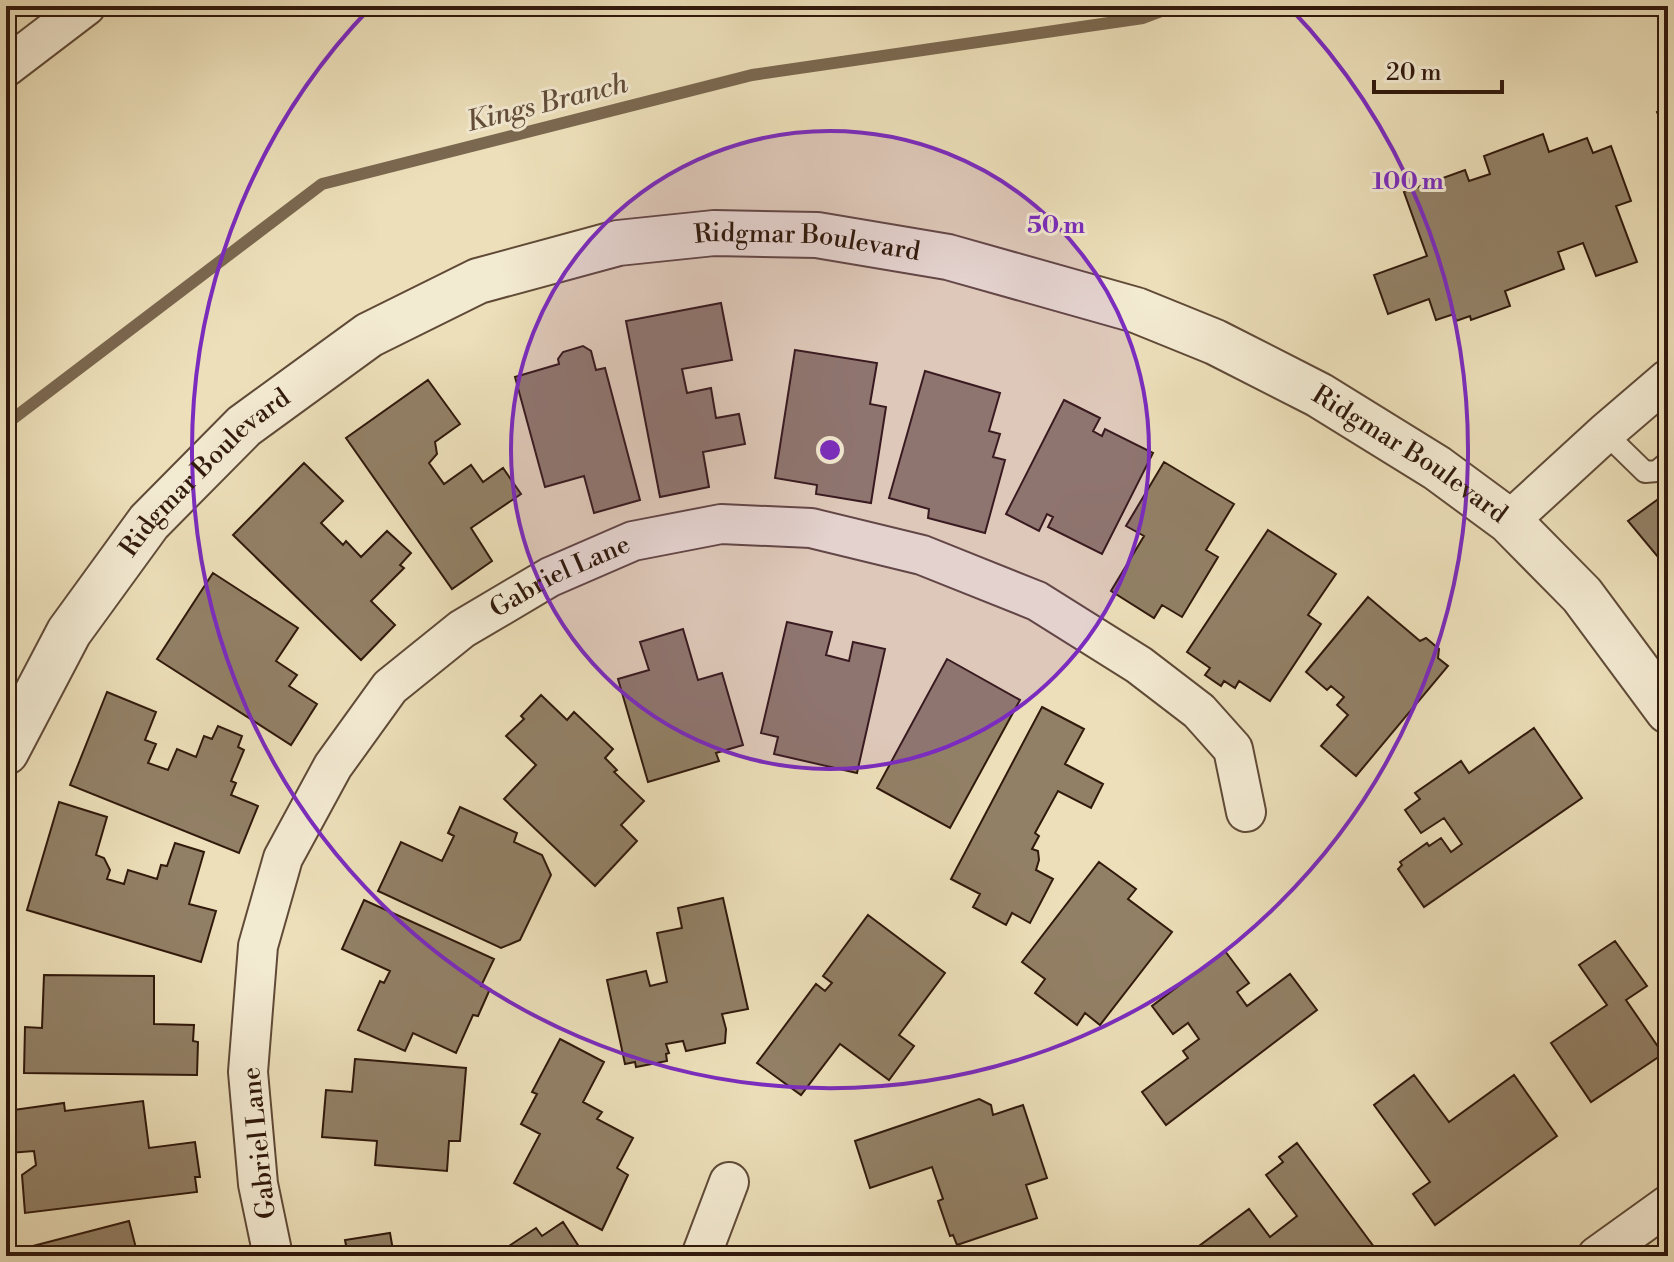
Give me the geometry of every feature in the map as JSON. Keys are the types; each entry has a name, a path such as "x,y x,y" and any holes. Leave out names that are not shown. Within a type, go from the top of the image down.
{"street":[{"path":"6,67 86,6"},
{"name":"Ridgmar Boulevard","path":"6,752 69,632 149,522 244,426 369,335 478,281 618,243 714,233 817,235 948,257 1136,310 1215,342 1319,395 1437,468 1509,521 1582,595 1668,711"},
{"path":"1509,521 1668,379"},
{"name":"Gabriel Lane","path":"273,1256 258,1184 248,1072 258,946 283,858 333,766 390,687 462,629 550,577 633,541 721,524 811,528 922,555 1037,601 1139,665 1199,711 1233,749 1246,812"},
{"path":"701,1256 729,1182"},
{"path":"1597,1256 1668,1205"}],"lane":[{"path":"1605,433 1645,472 1657,471 1668,462"}],"building":[{"path":"1668,107 1668,136 1657,112"},
{"path":"1543,134 1549,152 1587,138 1593,153 1611,146 1631,201 1616,206 1637,262 1596,276 1583,243 1558,252 1564,269 1505,291 1510,306 1471,320 1470,316 1456,321 1454,314 1436,320 1429,299 1388,314 1374,275 1427,256 1404,192 1465,170 1469,181 1490,174 1484,156"},
{"path":"721,303 732,360 682,369 687,393 711,388 716,418 739,414 745,444 703,452 709,487 660,497 626,321"},
{"path":"583,346 591,351 596,370 605,368 640,500 594,513 584,476 545,487 515,377 559,364 558,359 563,352"},
{"path":"795,350 877,363 870,404 886,407 871,503 816,494 817,485 775,478"},
{"path":"925,371 1000,393 989,431 1000,434 993,457 1005,460 985,533 928,518 929,509 889,498"},
{"path":"428,380 460,424 435,442 437,454 429,463 444,484 471,465 483,482 503,468 521,494 471,528 492,561 452,589 346,438"},
{"path":"1064,400 1100,418 1093,431 1102,436 1105,429 1153,453 1102,554 1048,527 1053,517 1047,514 1039,531 1006,514"},
{"path":"1164,462 1234,504 1206,550 1218,557 1182,617 1162,605 1154,618 1111,591 1144,536 1126,526"},
{"path":"304,463 343,501 321,523 343,545 346,541 361,557 387,531 411,553 400,565 404,568 371,601 395,625 361,660 233,535"},
{"path":"1668,492 1668,569 1628,521"},
{"path":"1268,530 1336,574 1308,615 1321,624 1270,701 1239,681 1235,688 1224,681 1221,686 1205,675 1210,668 1187,652"},
{"path":"213,573 298,628 276,661 297,675 289,686 317,704 291,745 157,659"},
{"path":"1368,597 1420,641 1426,638 1439,649 1438,658 1448,666 1356,776 1321,746 1348,715 1337,705 1344,697 1331,686 1327,690 1306,672"},
{"path":"787,622 832,632 826,655 849,661 853,642 885,649 857,773 774,754 778,737 761,733"},
{"path":"683,629 698,680 722,673 743,745 716,753 719,761 648,782 618,679 649,670 640,642"},
{"path":"947,659 1020,700 950,828 877,788"},
{"path":"107,692 156,712 145,740 156,744 148,763 168,770 177,749 196,757 204,736 212,739 218,726 242,736 238,747 244,750 231,781 236,783 231,795 258,806 239,853 70,785"},
{"path":"541,695 567,720 574,712 613,749 605,758 617,770 614,772 644,801 621,825 637,841 595,886 504,799 536,765 506,736 524,719 521,716"},
{"path":"1042,707 1084,729 1065,764 1103,784 1091,808 1058,791 1035,833 1039,836 1032,849 1038,851 1036,870 1053,879 1030,923 1012,913 1006,925 973,907 980,894 951,879"},
{"path":"1534,728 1582,798 1424,907 1398,869 1402,865 1400,862 1427,843 1429,846 1441,838 1451,852 1462,844 1444,818 1421,833 1405,810 1420,799 1415,793 1461,761 1469,773"},
{"path":"59,802 107,817 96,855 104,858 110,870 107,879 124,884 128,870 157,879 161,865 167,866 175,843 204,852 189,904 216,911 201,962 27,910"},
{"path":"460,807 517,833 514,842 542,855 551,875 520,940 501,948 378,891 401,842 442,861 454,836 448,833"},
{"path":"1099,862 1136,889 1128,899 1172,932 1100,1025 1085,1013 1077,1025 1035,993 1045,979 1022,962"},
{"path":"723,898 748,1009 722,1014 726,1029 725,1043 686,1051 683,1041 666,1044 669,1053 666,1054 667,1061 636,1067 635,1062 625,1064 607,980 646,971 650,986 667,982 657,933 682,928 678,908"},
{"path":"364,900 494,959 481,986 490,989 478,1016 473,1015 456,1053 413,1033 405,1051 358,1030 380,981 384,983 390,971 342,949"},
{"path":"868,915 945,973 899,1035 914,1046 889,1080 840,1044 801,1095 757,1063 816,984 825,991 832,983 823,976"},
{"path":"1615,941 1647,986 1626,1000 1663,1054 1591,1102 1551,1043 1607,1005 1579,965"},
{"path":"1225,951 1249,983 1237,992 1247,1006 1290,974 1317,1010 1166,1125 1142,1092 1188,1058 1183,1051 1199,1039 1188,1023 1173,1034 1152,1006"},
{"path":"44,975 154,976 154,1024 194,1025 193,1041 198,1042 197,1075 24,1073 25,1027 42,1028"},
{"path":"560,1039 604,1062 583,1102 602,1112 597,1119 633,1138 617,1168 628,1175 602,1230 514,1183 540,1134 521,1124 537,1094 532,1092"},
{"path":"355,1059 466,1068 460,1141 449,1141 447,1171 375,1165 377,1141 322,1137 326,1090 352,1092"},
{"path":"1414,1075 1449,1122 1514,1075 1557,1136 1435,1225 1413,1194 1430,1182 1374,1105"},
{"path":"979,1099 991,1105 993,1115 1023,1105 1047,1178 1026,1185 1037,1218 957,1245 953,1235 950,1236 938,1201 943,1199 932,1167 870,1188 855,1141"},
{"path":"143,1101 149,1148 195,1142 200,1177 195,1177 197,1192 25,1213 22,1175 36,1165 34,1151 9,1153 6,1111 64,1103 65,1111"},
{"path":"1297,1143 1380,1255 1201,1256 1195,1249 1249,1209 1270,1237 1297,1216 1266,1175 1283,1162 1279,1157"},
{"path":"129,1221 138,1256 31,1256 29,1247"},
{"path":"563,1222 585,1256 494,1256 536,1228 542,1236"},
{"path":"390,1233 394,1256 348,1256 345,1240"}],"waterway":[{"name":"Kings Branch","path":"6,424 322,184 752,75 1143,18 1175,6"}]}
